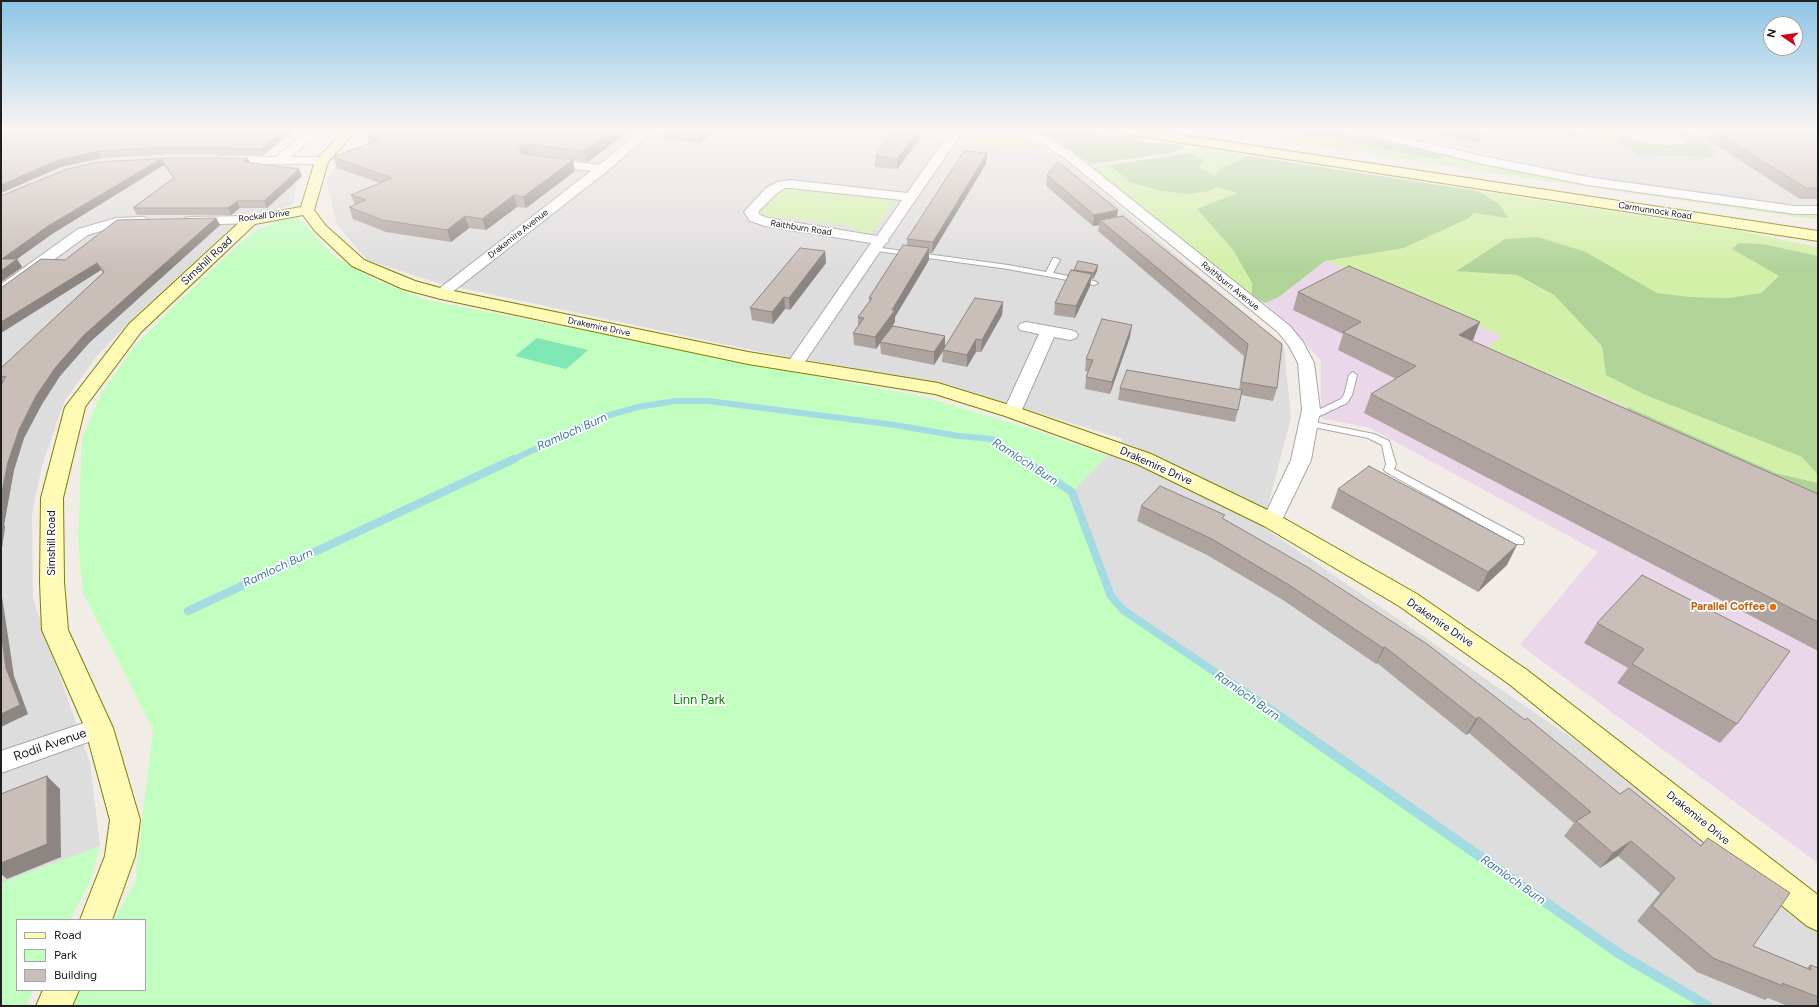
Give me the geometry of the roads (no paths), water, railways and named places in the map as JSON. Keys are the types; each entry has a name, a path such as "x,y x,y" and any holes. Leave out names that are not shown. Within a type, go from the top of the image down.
{"street":[{"path":"307,210 318,175"},
{"name":"Drakemire Avenue","path":"441,294 594,175"},
{"path":"794,365 926,175"},
{"name":"Raithburn Avenue","path":"1093,175 1284,329 1297,345 1306,363 1311,410 1301,460 1272,521"},
{"name":"Carmunnock Road","path":"1419,175 1818,236"},
{"name":"Carmunnock Road","path":"1480,175 1818,224"},
{"name":"Carmunnock Road","path":"1558,175 1588,181 1795,210 1818,210"},
{"name":"Raithburn Road","path":"879,245 766,222 755,218 751,212 771,191 782,185 790,184 911,197"},
{"name":"Rockall Drive","path":"176,221 250,220 307,210"},
{"name":"Drakemire Drive","path":"307,210 320,228 358,263 409,285 441,294 748,358 938,389 1012,412 1144,459 1272,521 1408,600 1518,677 1645,776 1818,915"},
{"name":"Simshill Road","path":"96,919 120,856 124,820 100,728 54,630 52,582 52,498 75,407 134,328 250,220"},
{"path":"1,291 82,232 116,222 154,221"},
{"path":"1026,327 1070,335"},
{"path":"1012,412 1049,331"},
{"name":"Rodil Avenue","path":"1,762 100,728"},
{"path":"53,1006 61,991"}],"lane":[{"path":"879,245 1094,283"},
{"path":"1048,275 1056,260"},
{"path":"1308,421 1344,401 1348,395 1353,375"},
{"path":"1308,421 1371,436 1386,443 1391,464 1389,470 1519,541"}],"waterway":[{"name":"Ramloch Burn","path":"512,460 603,417 638,407 675,401 708,401 895,425 959,436 992,439 1023,460"},
{"name":"Ramloch Burn","path":"188,611 514,459"},
{"name":"Ramloch Burn","path":"1022,459 1072,492 1111,596 1123,610 1255,699"},
{"name":"Ramloch Burn","path":"1253,698 1621,955 1708,1006"}],"place":[{"name":"Parallel Coffee","path":"1773,607"}],"park label":[{"name":"Linn Park","path":"699,700"}]}
